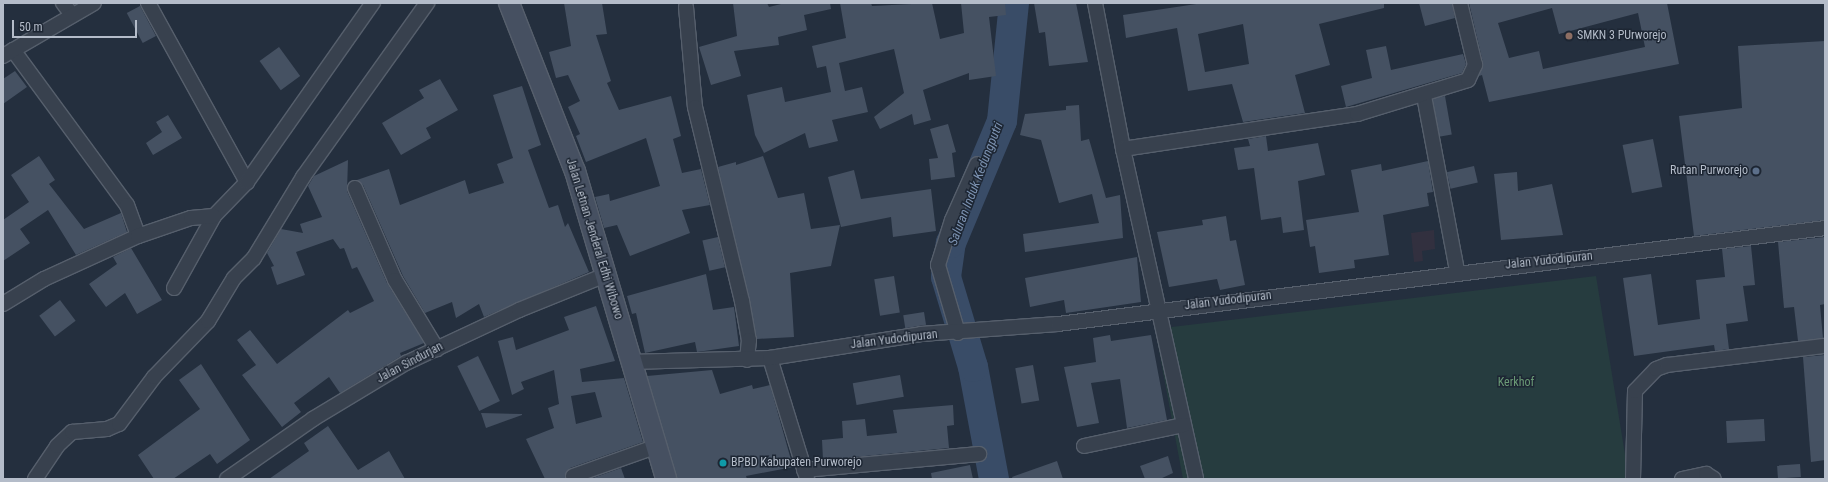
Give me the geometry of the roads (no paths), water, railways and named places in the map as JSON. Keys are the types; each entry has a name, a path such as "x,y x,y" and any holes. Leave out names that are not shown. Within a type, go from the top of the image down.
{"street":[{"path":"64,3 72,15"},
{"path":"94,3 8,53 127,205 138,236"},
{"path":"148,3 247,182"},
{"path":"174,288 214,216 247,182 373,3"},
{"path":"35,479 61,441 72,432 107,429 119,424 154,377 208,321 234,278 254,258 303,177 427,3"},
{"name":"Jalan Letnan Jenderal Edhi Wibowo","path":"509,3 575,171 608,274 630,362 666,479"},
{"path":"1095,3 1122,149 1196,479"},
{"path":"1122,149 1301,125 1424,96 1468,80 1475,70 1460,3"},
{"path":"686,7 695,107 742,301 749,340 747,360"},
{"path":"1424,96 1457,271"},
{"path":"960,333 938,265 952,220 977,164"},
{"path":"355,188 395,280 436,349"},
{"path":"3,304 44,279 138,236 191,218 214,216"},
{"name":"Jalan Yudodipuran","path":"630,362 747,360 770,358 921,334 991,331 1457,271 1825,228"},
{"name":"Jalan Sindurjan","path":"227,479 313,419 436,349 608,274"},
{"path":"1633,479 1635,390 1656,369 1667,365 1825,346"},
{"path":"770,358 806,474 979,454"},
{"path":"1084,446 1184,425"},
{"path":"573,476 655,447"},
{"path":"1682,479 1706,474 1714,479"}],"waterway":[{"name":"Saluran Induk Kedungputri","path":"994,479 973,367 946,277 951,243 1002,121 1014,3"}],"place":[{"name":"SMKN 3 PUrworejo","path":"1569,36"},
{"name":"Rutan Purworejo","path":"1756,171"},
{"name":"BPBD Kabupaten Purworejo","path":"723,463"}],"park label":[{"name":"Kerkhof","path":"1516,383"}]}
